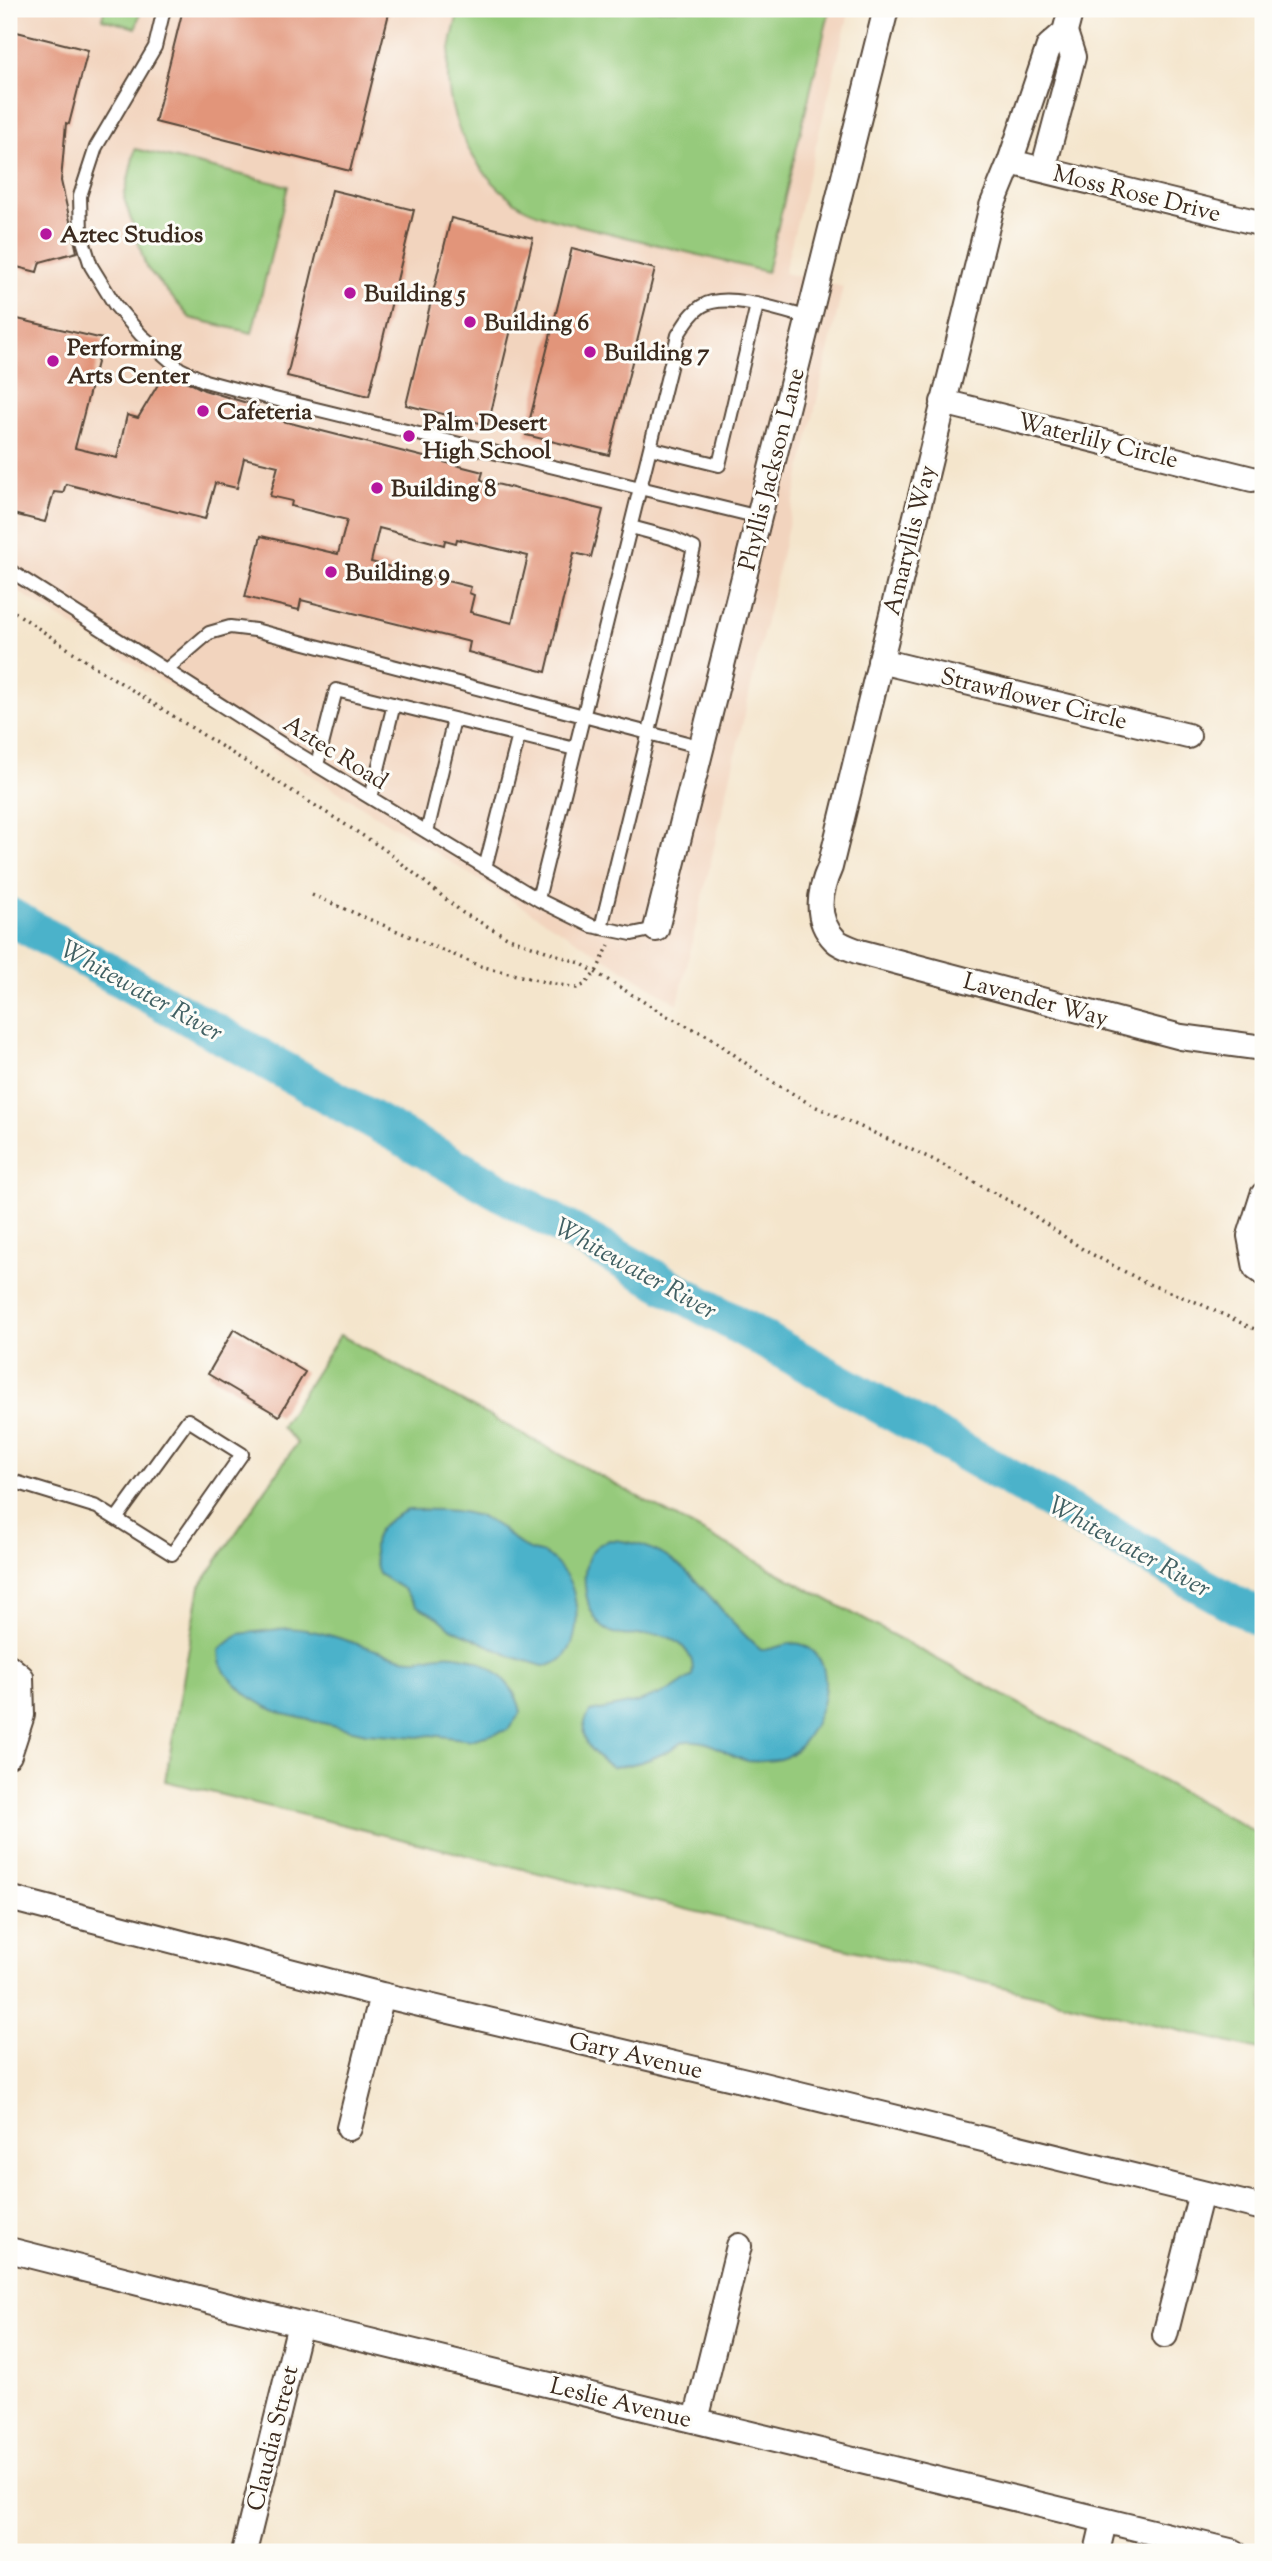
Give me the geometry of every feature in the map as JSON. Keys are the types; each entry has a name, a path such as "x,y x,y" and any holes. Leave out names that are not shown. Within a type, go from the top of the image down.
{"street":[{"name":"Phyllis Jackson Lane","path":"656,929 886,9"},
{"path":"1043,170 1049,92 1073,57 1068,21"},
{"name":"Amaryllis Way","path":"821,921 821,889 830,867 992,206 1010,162 1049,92"},
{"name":"Moss Rose Drive","path":"1010,162 1263,223"},
{"name":"Waterlily Circle","path":"943,402 1252,479"},
{"name":"Strawflower Circle","path":"880,661 1188,736"},
{"name":"Lavender Way","path":"821,921 836,941 860,953 1181,1037 1263,1048"},
{"path":"1263,1195 1250,1236 1256,1268 1263,1273"},
{"path":"9,1755 22,1715 15,1672"},
{"name":"Gary Avenue","path":"9,1898 382,1995 1263,2208"},
{"path":"349,2128 382,1995"},
{"path":"1165,2335 1201,2193"},
{"path":"696,2420 739,2246"},
{"name":"Leslie Avenue","path":"9,2250 300,2324 1234,2552"},
{"name":"Claudia Street","path":"244,2552 300,2324"},
{"path":"1097,2552 1104,2522"}],"lane":[{"path":"164,9 155,47 96,147 80,196 81,234 91,266 115,305 141,335 180,369 205,381 759,517"},
{"path":"538,899 678,335 691,315 704,304 719,300 757,305 809,318"},
{"path":"650,448 719,465 757,305"},
{"path":"601,929 694,548 672,538 631,527"},
{"name":"Aztec Road","path":"9,570 317,765 538,899 601,929 632,934 656,929"},
{"path":"166,670 209,633 230,626 256,630 702,747"},
{"path":"317,765 336,690 575,749"},
{"path":"371,798 394,704"},
{"path":"427,832 454,719"},
{"path":"485,868 519,735"},
{"path":"9,1480 97,1507 172,1555 243,1454 188,1420 116,1519"}],"path":[{"path":"9,608 86,661 384,849 463,913 509,939 580,962 667,1016 710,1037 766,1078 812,1105 944,1165 1024,1209 1084,1250 1146,1283 1196,1302 1263,1334"},
{"path":"312,895 480,966 577,988 584,985 596,972 616,931"}],"shaded area":[{"name":"Palm Desert High School","path":"9,9 850,9 784,273 843,287 678,1004 9,586"}],"green space":[{"path":"104,9 141,9 136,28 102,19"},
{"path":"459,9 830,9 767,272 553,219 526,209 507,196 480,167 461,134 454,115 448,68"},
{"path":"135,149 288,186 252,333 190,318 146,267 124,198"},
{"path":"340,1335 1263,1836 1263,2051 165,1781 200,1586 297,1443 281,1427"}],"water":[{"path":"408,1510 442,1510 476,1515 496,1525 526,1548 554,1561 565,1574 575,1598 576,1629 566,1655 556,1663 543,1666 513,1657 449,1627 438,1617 417,1606 403,1589 379,1574 374,1551 377,1534 388,1521"},
{"path":"609,1540 636,1544 658,1552 677,1565 695,1580 761,1650 798,1644 817,1655 824,1670 822,1706 804,1740 793,1752 777,1760 748,1761 704,1742 687,1741 647,1760 612,1767 591,1750 584,1736 585,1721 590,1712 639,1702 673,1689 692,1676 693,1672 688,1654 674,1640 665,1636 616,1634 599,1624 593,1615 586,1591 586,1567 595,1548"},
{"path":"288,1628 333,1636 403,1658 417,1659 440,1655 466,1657 491,1669 502,1678 511,1688 521,1712 508,1730 471,1740 431,1735 418,1737 366,1733 283,1714 247,1695 226,1674 220,1661 219,1650 239,1634"}],"building":[{"path":"183,9 390,9 350,171 155,122"},
{"path":"9,30 88,50 69,124 66,123 61,181 77,252 40,262 37,272 9,265"},
{"name":"Building 5","path":"332,190 414,210 369,396 287,376"},
{"name":"Building 6","path":"451,218 533,238 488,425 406,405"},
{"name":"Building 7","path":"572,248 655,269 609,455 526,435"},
{"path":"9,317 103,339 75,448 117,458 127,415 138,418 166,371 204,390 257,406 255,414 483,472 481,479 484,481 603,510 591,557 574,553 546,672 468,652 470,642 301,600 299,610 245,597 261,536 338,554 347,520 291,506 292,501 270,496 278,466 244,458 237,488 215,483 205,519 66,484 63,493 54,492 45,522 9,513","holes":["379,528 444,545 445,540 456,543 457,539 528,556 512,623 470,612 474,595 469,593 471,587 371,562"]},
{"path":"234,1329 305,1372 279,1416 208,1374"}],"waterway":[{"name":"Whitewater River","path":"9,916 1263,1620"}],"place":[{"name":"Aztec Studios","path":"46,234"},
{"name":"Building 5","path":"350,293"},
{"name":"Building 6","path":"470,322"},
{"name":"Building 7","path":"590,352"},
{"name":"Performing Arts Center","path":"53,361"},
{"name":"Cafeteria","path":"203,411"},
{"name":"Palm Desert High School","path":"409,436"},
{"name":"Building 8","path":"377,488"},
{"name":"Building 9","path":"331,572"}]}
